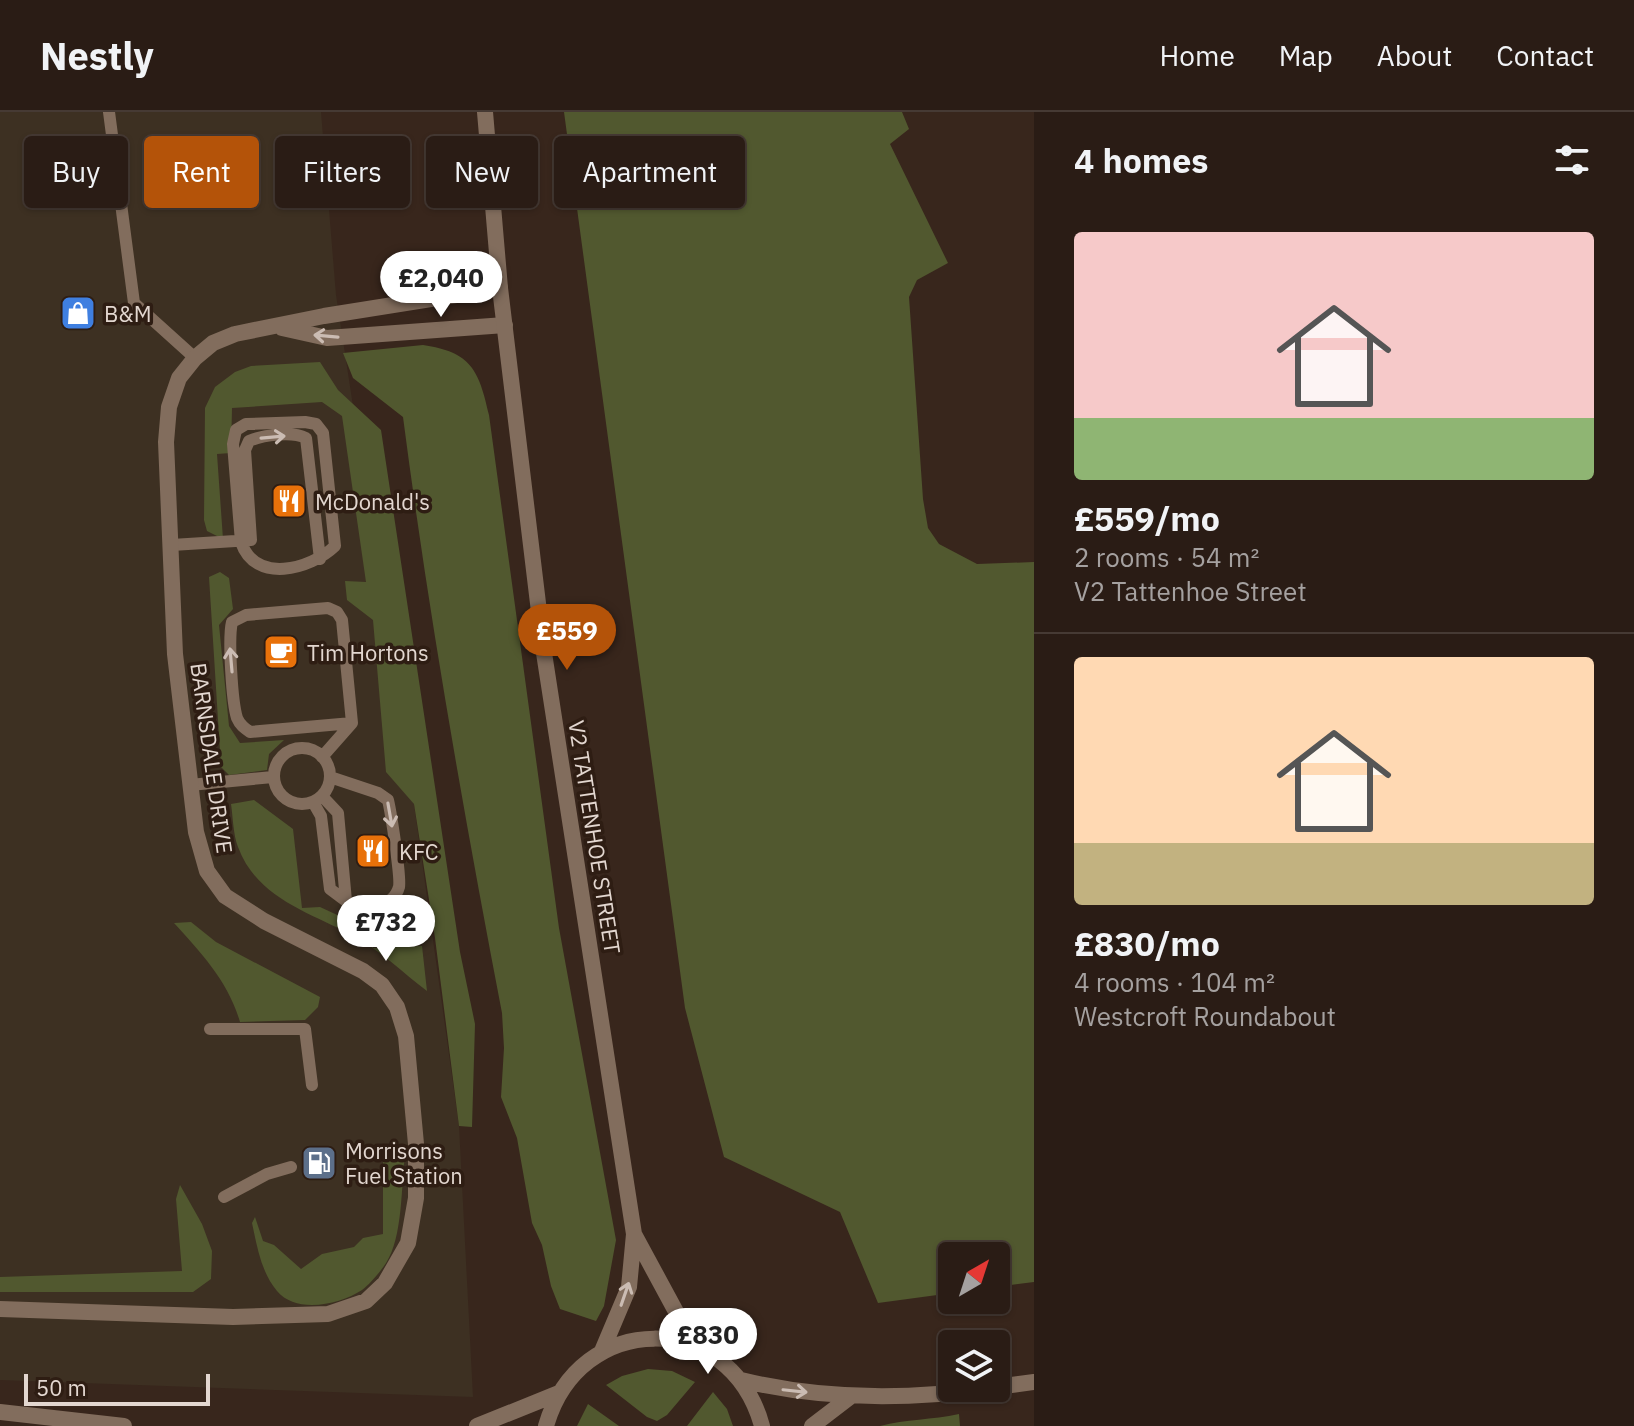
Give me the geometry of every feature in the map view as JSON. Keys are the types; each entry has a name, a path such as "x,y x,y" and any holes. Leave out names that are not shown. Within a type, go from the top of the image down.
{"street":[{"name":"V2 TATTENHOE STREET","path":"485,112 500,288 544,653 634,1234 629,1287 602,1351"},
{"name":"BARNSDALE DRIVE","path":"0,1309 233,1317 328,1314 366,1301 385,1283 408,1243 416,1198 416,1144 406,1036 397,1007 382,985 363,971 264,921 225,896 207,871 196,832 175,654 166,442 169,407 179,378 195,358 213,343 235,334 324,316 500,288"},
{"name":"BARNSDALE DRIVE","path":"277,327 327,338 505,325"},
{"name":"V2 TATTENHOE STREET","path":"634,1234 694,1345"},
{"path":"546,1426 559,1393 578,1369 602,1351 624,1342 648,1338 671,1339 712,1354 741,1380 754,1401 762,1426"},
{"path":"741,1380 784,1391 850,1397 938,1392"},
{"path":"1010,1386 1034,1382"},
{"path":"477,1426 559,1393"},
{"path":"812,1426 850,1397"},
{"path":"0,1412 124,1426"}],"lane":[{"path":"109,112 134,303 195,358"},
{"path":"246,424 316,424 323,433 335,546 312,563 266,569 255,564 245,553 241,542 233,444 236,430 246,424"},
{"path":"172,545 241,542"},
{"path":"322,757 352,723 342,620 337,612 328,608 246,615 232,622 229,633 236,716 242,727 250,732 352,723"},
{"path":"318,799 330,777 327,762 305,748 286,752 279,759 273,777 275,787 287,801 295,804 318,799 338,813 346,901 356,906 380,906 391,899 399,887 388,800 378,793 330,777"},
{"path":"190,785 273,777"},
{"path":"210,1029 305,1029 312,1085"},
{"path":"224,1197 267,1174 291,1167"}],"shaded area":[{"path":"0,112 321,112 323,136 275,136 275,208 329,208 336,295 414,804 459,1126 473,1397 0,1380"}],"green space":[{"path":"564,112 902,112 909,129 890,144 948,263 917,280 909,297 923,499 928,528 939,544 977,564 1034,562 1034,1282 1010,1285 1010,1242 938,1242 938,1295 878,1303 840,1212 724,1157 685,1008 577,208 745,208 745,136 567,136"},
{"path":"423,345 452,353 470,366 481,386 489,415 559,928 616,1240 604,1306 596,1321 560,1309 551,1286 542,1245 532,1223 517,1138 501,1097 504,1048 502,1013 448,716 403,417 353,378 343,353"},
{"path":"320,362 338,390 381,430 460,952 475,1024 472,1127 459,1126 414,804 386,772 373,620 347,600 345,581 366,582 342,416 322,402 232,408 231,453 217,454 223,539 207,531 204,520 205,408 215,387 235,372 251,366"},
{"path":"220,572 229,578 233,609 219,625 229,726 240,743 284,740 269,754 267,770 229,775 221,767 209,577"},
{"path":"254,800 293,829 302,908 320,907 372,931 373,948 271,891 247,864 234,831 231,804"},
{"path":"191,922 216,942 320,997 318,1007 305,1020 240,1022 221,981 174,923"},
{"path":"422,946 427,991 373,948"},
{"path":"383,1152 405,1155 396,1240 384,1266 362,1290 342,1300 306,1305 285,1298 272,1284 263,1267 252,1223 255,1217 263,1241 274,1245 301,1269 322,1254 354,1247 363,1238 383,1234"},
{"path":"180,1185 202,1224 212,1251 211,1279 193,1292 0,1292 0,1277 182,1271 176,1199"},
{"path":"648,1369 672,1371 695,1382 667,1415 657,1421 647,1417 606,1385 622,1376"},
{"path":"713,1392 727,1409 733,1426 687,1426"},
{"path":"588,1404 619,1426 577,1426"},
{"path":"959,1414 960,1426 880,1426 900,1422"}],"place":[{"name":"B&M","path":"78,313"},
{"name":"McDonald's","path":"289,501"},
{"name":"Tim Hortons","path":"281,652"},
{"name":"KFC","path":"373,851"},
{"name":"Morrisons Fuel Station","path":"319,1163"}]}
